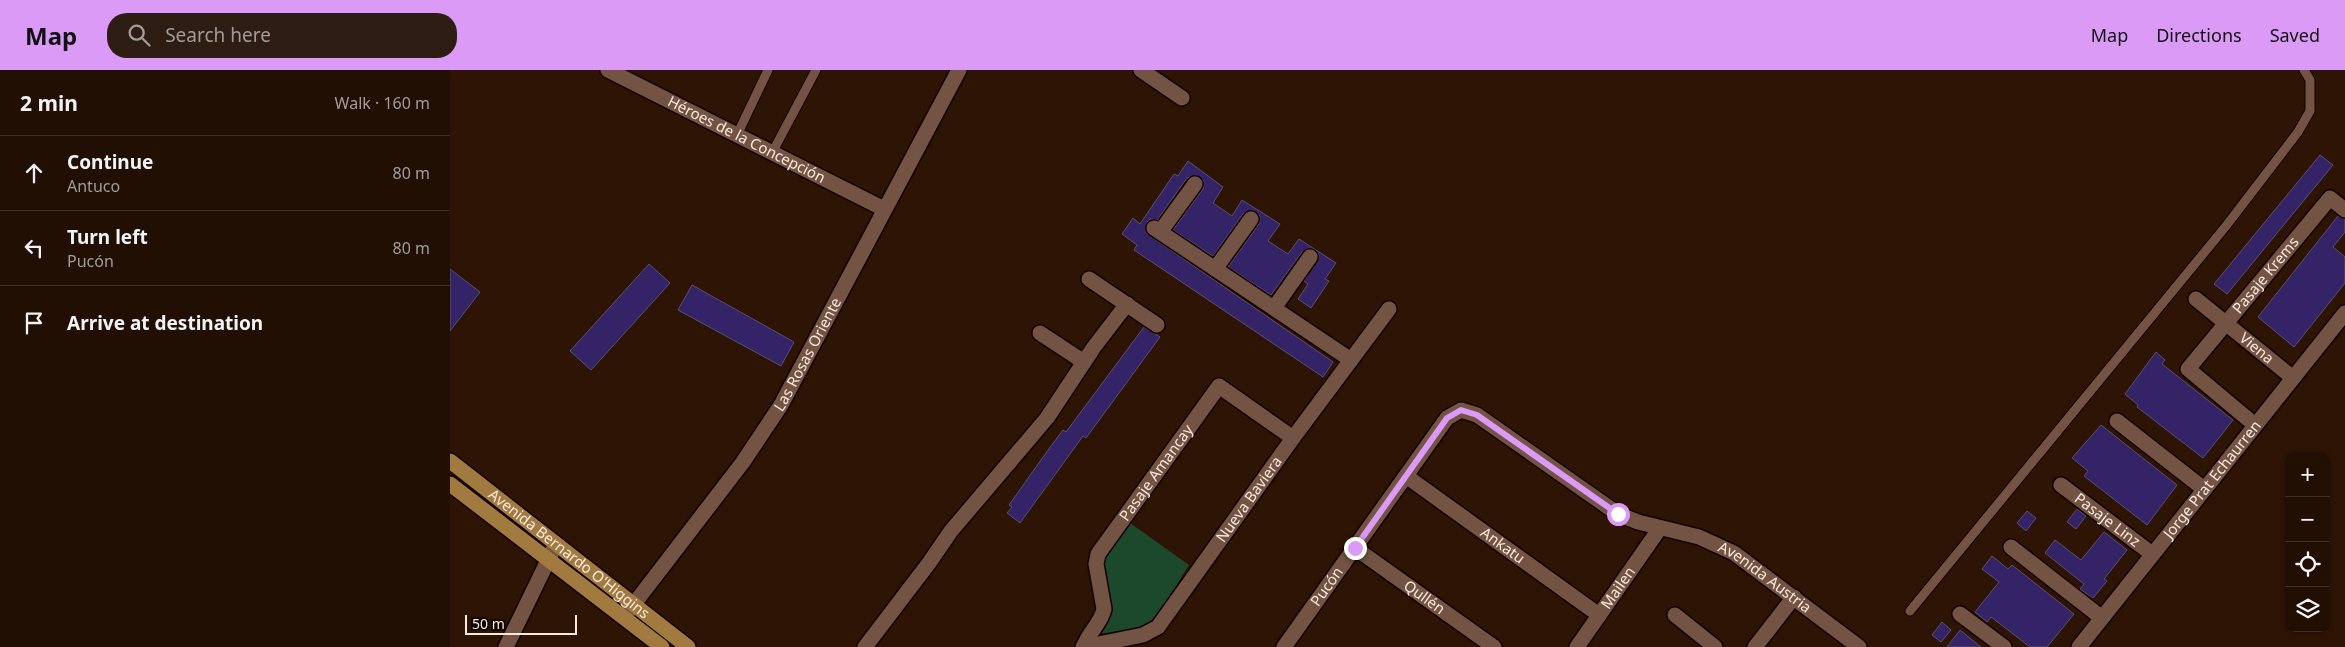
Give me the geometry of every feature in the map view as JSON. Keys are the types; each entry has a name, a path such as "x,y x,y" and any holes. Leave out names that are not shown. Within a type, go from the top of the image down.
{"main road":[{"name":"Avenida Bernardo O'Higgins","path":"450,461 688,647"},
{"name":"Avenida Bernardo O'Higgins","path":"450,484 624,617 654,644"}],"street":[{"name":"Héroes de la Concepción","path":"608,70 884,209"},
{"name":"Las Rosas Oriente","path":"624,617 767,428 959,70"},
{"path":"1141,70 1182,98"},
{"path":"1195,184 1157,230 1351,360"},
{"name":"Pasaje Krems","path":"2255,425 2188,369 2330,198 2345,210"},
{"path":"1216,269 1251,219"},
{"path":"1274,308 1310,257"},
{"path":"1089,279 1157,324"},
{"name":"Viena","path":"2196,299 2293,378"},
{"path":"865,647 930,563 951,531 1047,418 1084,362 1127,304"},
{"name":"Nueva Baviera","path":"1083,646 1143,635 1158,627 1293,438 1389,310"},
{"name":"Jorge Prat Echaurren","path":"2078,647 2345,313"},
{"path":"1040,333 1084,362"},
{"name":"Pasaje Amancay","path":"1083,646 1091,631 1103,616 1104,609 1096,564 1098,554 1219,386 1293,438"},
{"name":"Pucón","path":"1284,647 1447,418 1461,410"},
{"name":"Avenida Austria","path":"1461,410 1477,415 1618,514 1660,528 1699,537 1734,553 1859,647"},
{"path":"2117,420 2204,489"},
{"name":"Ankatu","path":"1406,476 1599,615"},
{"name":"Pasaje Linz","path":"2061,485 2152,554"},
{"name":"Mailen","path":"1577,647 1660,528"},
{"path":"506,647 556,544"},
{"path":"2011,547 2102,618"},
{"name":"Qullén","path":"1355,548 1494,647"},
{"path":"1755,647 1794,597"},
{"path":"1960,614 2004,647"},
{"path":"1675,616 1715,647"},
{"path":"654,644 660,625"}],"lane":[{"path":"737,135 768,70"},
{"path":"772,153 816,70"},
{"path":"1910,611 2220,233 2298,132 2310,111 2310,80 2304,70"}],"green space":[{"path":"1130,523 1189,565 1157,616 1142,628 1098,634 1113,610 1102,568 1103,558"}],"building":[{"path":"2320,155 2333,165 2227,294 2214,284"},
{"path":"1188,161 1223,187 1213,203 1232,216 1242,200 1280,224 1268,241 1288,254 1299,239 1336,263 1325,279 1329,281 1311,308 1298,299 1308,284 1304,281 1319,258 1318,253 1311,248 1302,252 1271,295 1228,267 1259,224 1260,216 1252,210 1243,214 1213,256 1173,230 1203,189 1204,181 1196,175 1187,178 1157,220 1150,219 1147,222 1146,233 1333,362 1323,377 1134,250 1137,245 1122,234 1133,218 1140,224 1174,174 1178,176"},
{"path":"2338,216 2345,219 2345,232 2333,247 2345,257 2345,283 2294,347 2258,317"},
{"path":"649,264 670,283 591,370 570,351"},
{"path":"450,269 480,292 450,331"},
{"path":"692,285 794,342 781,366 678,310"},
{"path":"1144,327 1160,337 1086,438 1083,436 1020,523 1007,513 1012,507 1009,505 1063,430 1066,432"},
{"path":"2156,352 2165,360 2162,364 2233,420 2203,458 2137,407 2138,405 2125,394"},
{"path":"2101,425 2177,485 2147,525 2084,476 2088,471 2072,458"},
{"path":"2077,509 2086,516 2076,529 2067,522"},
{"path":"2027,511 2036,518 2026,531 2017,523"},
{"path":"2104,532 2127,550 2104,579 2107,581 2093,598 2080,589 2084,584 2045,553 2055,540 2081,560"},
{"path":"1992,556 2008,569 2012,565 2074,614 2047,647 2030,647 1991,617 1987,622 1975,612 1999,582 1982,569"},
{"path":"1942,622 1951,630 1941,642 1932,635"},
{"path":"1960,630 1981,647 1947,647"}],"route":[{"path":"1355,548 1447,418 1461,410 1467,410 1477,415 1618,514"}]}
